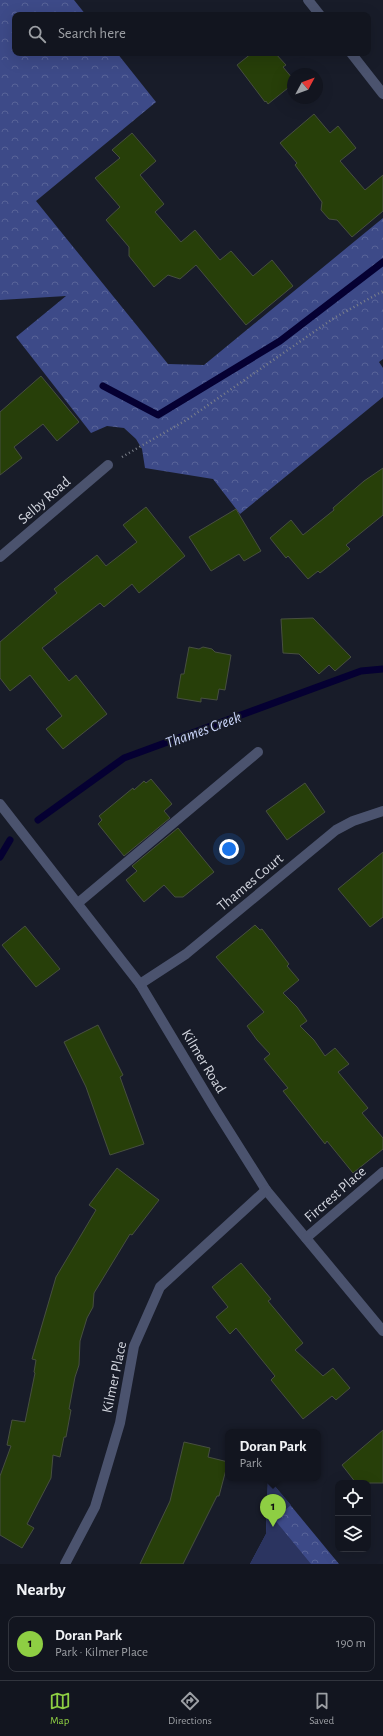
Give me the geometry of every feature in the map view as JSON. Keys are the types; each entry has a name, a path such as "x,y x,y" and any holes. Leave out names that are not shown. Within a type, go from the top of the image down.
{"street":[{"path":"308,0 318,12"},
{"path":"353,56 383,94"},
{"name":"Selby Road","path":"0,557 108,465"},
{"path":"78,903 258,752"},
{"name":"Kilmer Road","path":"0,804 140,984 218,1115 266,1190 383,1331"},
{"name":"Thames Court","path":"140,984 186,954 336,830 353,821 383,812"},
{"name":"Fircrest Place","path":"306,1238 383,1172"},
{"name":"Kilmer Place","path":"65,1564 95,1507 120,1423 134,1346 160,1287 266,1190"}],"path":[{"path":"108,465 188,419 334,318 383,291"}],"green space":[{"path":"0,0 74,0 84,12 12,12 12,56 119,56 156,102 36,201 168,364 204,365 383,218 383,359 379,362 383,368 383,397 240,514 213,479 145,468 142,449 136,439 124,428 107,426 91,433 16,337 66,296 0,300"},
{"path":"268,1481 270,1481 339,1564 250,1564 266,1534"}],"shaded area":[{"path":"268,1481 271,1481 291,1505 274,1519 311,1564 250,1564 266,1534"}],"building":[{"path":"248,56 278,56 286,65 283,67 287,72 287,89 268,104 266,101 265,102 237,65"},
{"path":"314,114 330,133 338,126 356,148 340,161 365,190 383,175 383,211 352,237 337,220 329,219 321,210 322,202 295,165 297,163 280,143"},
{"path":"132,133 156,161 140,175 164,204 155,212 181,242 195,230 220,260 231,251 253,276 272,260 293,286 246,325 196,265 180,279 168,275 154,287 129,256 129,247 106,220 120,207 95,178 120,158 112,150"},
{"path":"41,376 79,422 57,441 43,424 14,447 22,458 0,475 0,412"},
{"path":"383,468 383,515 346,545 350,549 320,573 318,571 308,579 288,556 286,558 270,538 291,520 303,535 334,510 333,508 364,481"},
{"path":"146,507 185,556 139,593 132,584 104,607 100,603 42,648 69,681 76,675 107,714 63,749 46,729 62,716 30,675 10,691 0,678 0,642 57,593 54,589 97,555 106,566 137,542 123,525"},
{"path":"236,509 261,551 244,561 239,554 211,571 189,537"},
{"path":"313,618 351,657 335,671 329,665 319,674 299,654 283,653 281,619"},
{"path":"189,647 199,649 203,647 212,649 215,652 231,655 225,690 219,689 217,700 201,698 201,702 177,698 181,674 184,674"},
{"path":"151,779 172,804 164,811 170,818 124,856 98,824 102,820 99,816 133,788 134,790 144,781 146,783"},
{"path":"305,783 325,812 287,840 266,811"},
{"path":"178,828 214,872 183,897 175,897 164,885 144,902 126,880 137,871 132,866"},
{"path":"383,852 383,917 370,927 338,889"},
{"path":"255,925 260,930 262,929 289,964 287,966 299,980 283,993 297,1007 307,1021 300,1026 314,1040 325,1056 335,1048 349,1064 338,1072 368,1108 362,1113 383,1138 383,1149 353,1173 327,1141 325,1144 283,1091 288,1088 264,1059 270,1054 247,1026 264,1012 216,957"},
{"path":"25,926 60,969 36,987 2,945"},
{"path":"98,1025 123,1075 120,1077 144,1144 110,1155 86,1087 64,1042"},
{"path":"117,1168 159,1200 132,1235 130,1234 94,1293 93,1307 87,1318 80,1341 79,1365 75,1377 69,1409 71,1410 66,1437 64,1437 60,1457 53,1455 51,1478 27,1524 34,1528 22,1548 0,1535 0,1476 11,1446 7,1445 12,1420 25,1422 35,1373 36,1360 32,1359 56,1277 96,1210 89,1205"},
{"path":"241,1263 271,1299 268,1301 303,1343 295,1350 323,1376 333,1368 350,1388 336,1400 332,1396 303,1419 271,1380 275,1376 236,1328 230,1334 216,1317 228,1307 212,1287"},
{"path":"383,1430 383,1483 371,1483 371,1480 354,1480 342,1465"},
{"path":"184,1442 210,1448 208,1457 225,1461 225,1473 219,1496 217,1496 183,1564 140,1564 170,1501"}],"waterway":[{"path":"103,386 158,415 280,341 383,262"},
{"name":"Thames Creek","path":"38,820 124,758 361,671 383,669"},
{"name":"Thames Creek","path":"0,857 10,840"}],"place":[{"name":"Doran Park","path":"273,1527"}]}
